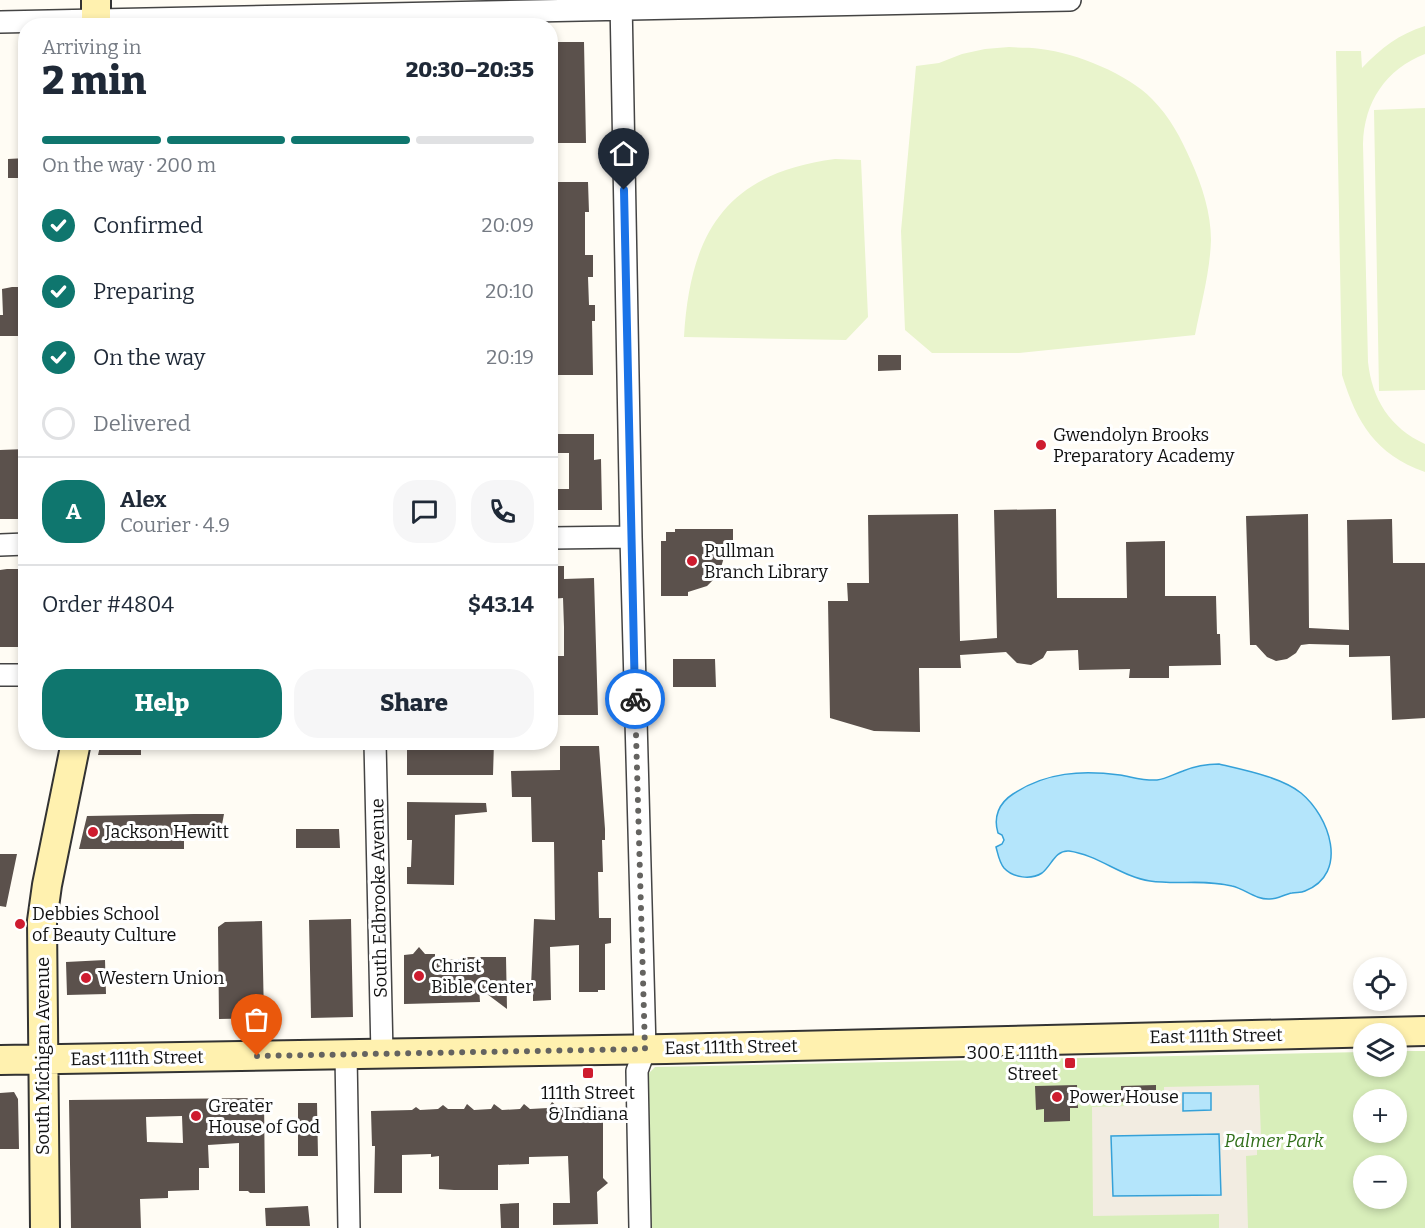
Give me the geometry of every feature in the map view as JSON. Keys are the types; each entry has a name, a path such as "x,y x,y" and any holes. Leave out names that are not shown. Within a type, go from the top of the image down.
{"main road":[{"name":"South Michigan Avenue","path":"45,1228 42,921 74,750"},
{"name":"East 111th Street","path":"0,1060 645,1049 1425,1031"}],"street":[{"path":"55,18 96,15 359,13 621,4 1070,0"},
{"path":"621,4 631,537 645,1049 637,1071 640,1228"},
{"path":"0,22 18,21"},
{"path":"558,538 631,537"},
{"path":"0,545 18,544"},
{"path":"0,675 18,675"},
{"name":"South Edbrooke Avenue","path":"375,750 382,1054"},
{"path":"346,1055 349,1228"}],"green space":[{"path":"1425,26 1425,54 1399,68 1380,89 1368,114 1363,144 1370,375 1385,411 1402,430 1425,444 1425,472 1393,456 1370,435 1354,408 1342,375 1336,51 1361,51 1362,68 1391,42"},
{"path":"1009,47 1055,51 1101,66 1142,90 1170,120 1195,170 1205,199 1209,220 1211,240 1209,264 1195,335 1019,353 932,353 905,330 901,231 916,66 939,63 962,54 985,49"},
{"path":"1425,108 1425,390 1379,391 1374,110"},
{"path":"835,159 861,160 868,317 846,340 684,337 695,267 706,239 721,214 741,194 766,178 797,166"},
{"name":"Palmer Park","path":"1407,1051 1425,1051 1425,1228 649,1228 646,1076 655,1067 1353,1052 1353,1077 1407,1077"}],"shaded area":[{"path":"1259,1085 1261,1136 1257,1136 1257,1155 1246,1156 1248,1228 1219,1228 1219,1214 1093,1216 1092,1107 1164,1105 1164,1087"}],"water":[{"path":"1219,764 1262,775 1293,787 1311,803 1320,815 1330,844 1331,858 1327,871 1319,883 1303,892 1265,899 1237,887 1222,884 1140,879 1080,853 1069,851 1060,853 1042,873 1033,877 1012,874 1001,863 996,847 1004,840 998,833 996,821 998,811 1013,794 1038,781 1078,773 1106,773 1157,780 1188,769"},
{"path":"1183,1093 1211,1093 1211,1110 1183,1111"},
{"path":"1219,1134 1221,1195 1113,1196 1111,1136"}],"building":[{"path":"558,42 584,42 586,143 558,143"},
{"path":"18,158 18,178 8,178 8,159"},
{"path":"558,182 588,182 589,212 585,212 585,255 593,255 593,277 588,277 589,305 595,305 595,321 592,321 593,375 558,375"},
{"path":"18,287 18,336 0,336 0,315 3,315 2,289"},
{"path":"878,355 901,355 901,370 878,371"},
{"path":"558,434 594,434 594,460 601,459 602,510 558,510 558,489 569,489 569,453 558,453"},
{"path":"18,449 18,519 0,519 0,450"},
{"path":"1056,509 1057,598 1127,598 1126,542 1165,541 1165,596 1216,596 1221,665 1169,666 1169,678 1129,678 1130,669 1079,670 1078,650 1047,651 1043,658 1031,665 1017,663 1006,652 960,655 961,668 919,668 920,732 874,731 830,718 828,601 848,601 847,583 869,583 868,515 958,514 960,641 997,638 994,510"},
{"path":"1308,514 1309,628 1349,630 1347,520 1392,519 1393,563 1425,563 1425,718 1392,720 1390,656 1349,657 1349,645 1309,644 1301,645 1296,653 1287,659 1276,661 1267,657 1256,645 1250,645 1246,516"},
{"name":"Pullman Branch Library","path":"675,529 733,529 733,554 725,554 719,574 707,586 688,592 688,596 661,596 661,541 666,541 666,532 675,532"},
{"path":"558,566 564,566 564,579 594,578 598,715 558,715 558,656 564,656 563,598 558,598"},
{"path":"18,569 18,647 0,647 0,570"},
{"path":"673,659 715,659 716,687 673,687"},
{"path":"560,746 599,746 605,840 602,840 603,872 598,872 599,918 611,918 611,943 605,944 605,990 579,992 579,945 550,947 551,1000 533,1001 533,986 531,986 534,919 555,920 554,842 532,842 531,797 512,797 511,771 560,770"},
{"path":"99,750 141,750 141,755 98,755"},
{"path":"407,750 494,750 493,775 407,775"},
{"path":"407,802 486,803 487,812 455,815 454,885 407,884 407,867 411,867 412,840 407,840"},
{"path":"224,814 221,830 184,830 184,849 79,849 87,816"},
{"path":"296,829 339,829 340,848 296,848"},
{"path":"0,854 17,854 6,907 0,906"},
{"path":"351,919 353,1017 311,1018 309,920"},
{"path":"262,921 264,1018 219,1019 218,927 225,922"},
{"path":"419,947 425,954 435,954 435,960 506,957 507,1009 479,988 480,1002 404,1004 404,955 413,954"},
{"name":"Western Union","path":"105,960 106,994 67,995 66,962"},
{"name":"Power House","path":"1077,1085 1078,1108 1070,1108 1070,1121 1044,1122 1044,1109 1036,1110 1035,1086"},
{"path":"1156,1085 1156,1102 1121,1102 1121,1086"},
{"path":"14,1092 18,1099 19,1149 0,1149 0,1093"},
{"path":"264,1098 265,1193 239,1191 239,1143 208,1145 209,1168 199,1168 199,1190 168,1191 168,1198 140,1199 141,1228 71,1228 69,1100","holes":["182,1116 183,1143 147,1142 146,1117"]},
{"path":"552,1102 559,1108 603,1107 603,1178 608,1183 597,1192 598,1224 553,1225 553,1203 570,1203 568,1156 529,1157 529,1164 498,1165 498,1190 454,1190 439,1189 439,1156 402,1155 402,1193 374,1193 375,1146 372,1146 371,1111 412,1110 416,1107 420,1110 438,1109 443,1105 448,1109 464,1109 467,1104 474,1110 491,1109 494,1104 502,1110 520,1109 524,1104 530,1109 548,1108"},
{"path":"298,1103 317,1103 318,1156 298,1156"},
{"path":"519,1203 519,1228 501,1228 500,1204"},
{"path":"308,1206 310,1226 266,1226 265,1208"}],"way so far":[{"path":"257,1056 645,1049 635,699"}],"place":[{"name":"Gwendolyn Brooks Preparatory Academy","path":"1041,445"},
{"name":"Pullman Branch Library","path":"692,561"},
{"name":"Jackson Hewitt","path":"93,832"},
{"name":"Debbies School of Beauty Culture","path":"20,924"},
{"name":"Christ Bible Center","path":"419,976"},
{"name":"Western Union","path":"86,978"},
{"name":"300 E 111th Street","path":"1070,1063"},
{"name":"111th Street & Indiana","path":"588,1073"},
{"name":"Power House","path":"1057,1097"},
{"name":"Greater House of God","path":"196,1116"}],"route":[{"path":"624,190 635,699"}]}
